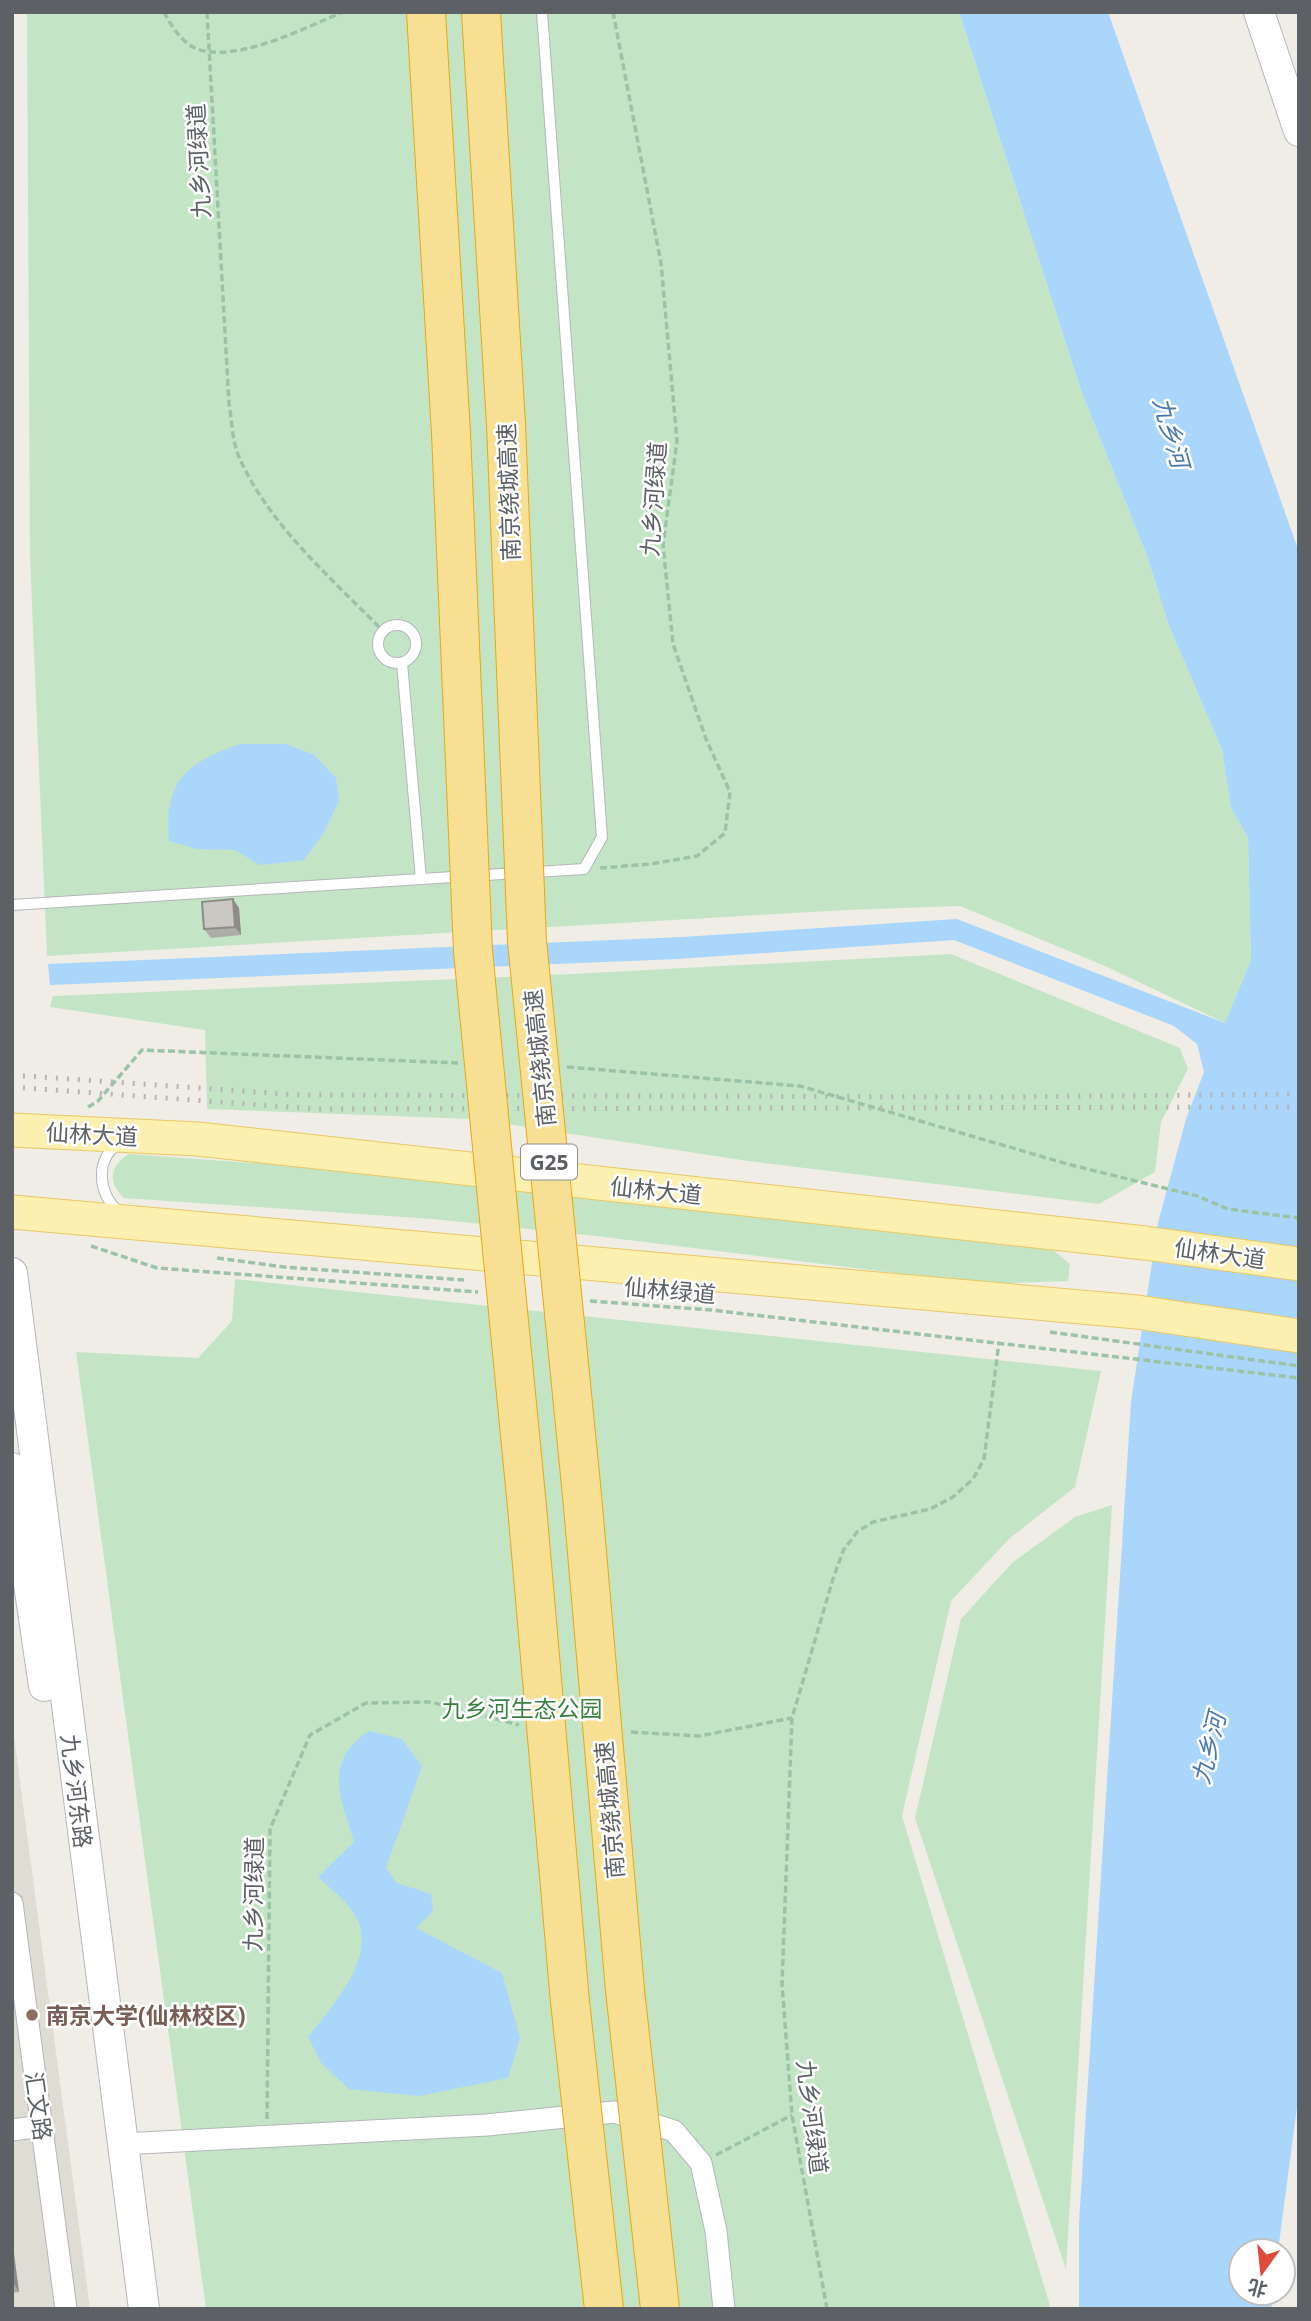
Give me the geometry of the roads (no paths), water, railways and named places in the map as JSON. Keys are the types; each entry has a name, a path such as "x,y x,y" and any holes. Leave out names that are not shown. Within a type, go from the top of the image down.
{"highway":[{"name":"G25","path":"426,12 452,446 473,951 527,1507 570,2002 604,2309"},
{"name":"南京绕城高速","path":"481,12 506,438 527,941 580,1481 625,1990 660,2309"}],"main road":[{"path":"1259,12 1299,131"},
{"path":"1281,12 1299,65"},
{"name":"仙林大道","path":"12,1130 198,1139 1145,1243 1299,1264"},
{"path":"12,1212 1137,1312 1299,1336"},
{"name":"九乡河东路","path":"12,1273 144,2309"},
{"name":"九乡河东路","path":"12,1468 76,1910 125,2309"}],"street":[{"name":"汇文路","path":"12,1903 66,2309"},
{"path":"122,2144 487,2124 614,2112 674,2132 701,2164 716,2231 724,2309"},
{"path":"12,2130 42,2126"}],"lane":[{"path":"12,905 584,869 601,837 542,12"},
{"path":"401,625 415,637 413,656 402,663 390,662 380,654 377,642 383,631 401,625"},
{"path":"402,663 421,879"},
{"path":"131,1221 109,1203 102,1182 111,1150 132,1136"}],"water":[{"name":"九乡河","path":"959,12 1108,12 1299,552 1299,2092 1280,2237 1227,2237 1227,2307 1271,2309 1079,2309 1079,2223 1131,1402 1158,1223 1186,1119 1204,1072 1197,1044 1174,1026 954,940 678,959 50,985 48,964 682,937 957,919 1225,1023 1251,960 1248,838 1231,808 1222,750 1168,623 1147,556 1082,393"},
{"path":"240,744 285,744 313,754 336,778 339,801 324,832 304,860 260,865 235,850 197,849 169,841 170,803 182,777 205,759"},
{"path":"369,1731 402,1739 422,1766 386,1868 397,1883 431,1894 433,1911 416,1928 502,1973 520,2038 508,2078 419,2096 349,2089 321,2063 308,2037 350,1978 362,1945 360,1928 353,1912 318,1877 354,1842 340,1795 340,1768 345,1755"}],"railway":[{"path":"12,1075 300,1095 998,1097 1299,1094"},
{"path":"12,1087 317,1109 1299,1107"}],"place":[{"name":"南京大学(仙林校区)","path":"32,2015"}],"park label":[{"name":"九乡河生态公园","path":"522,1708"}]}
